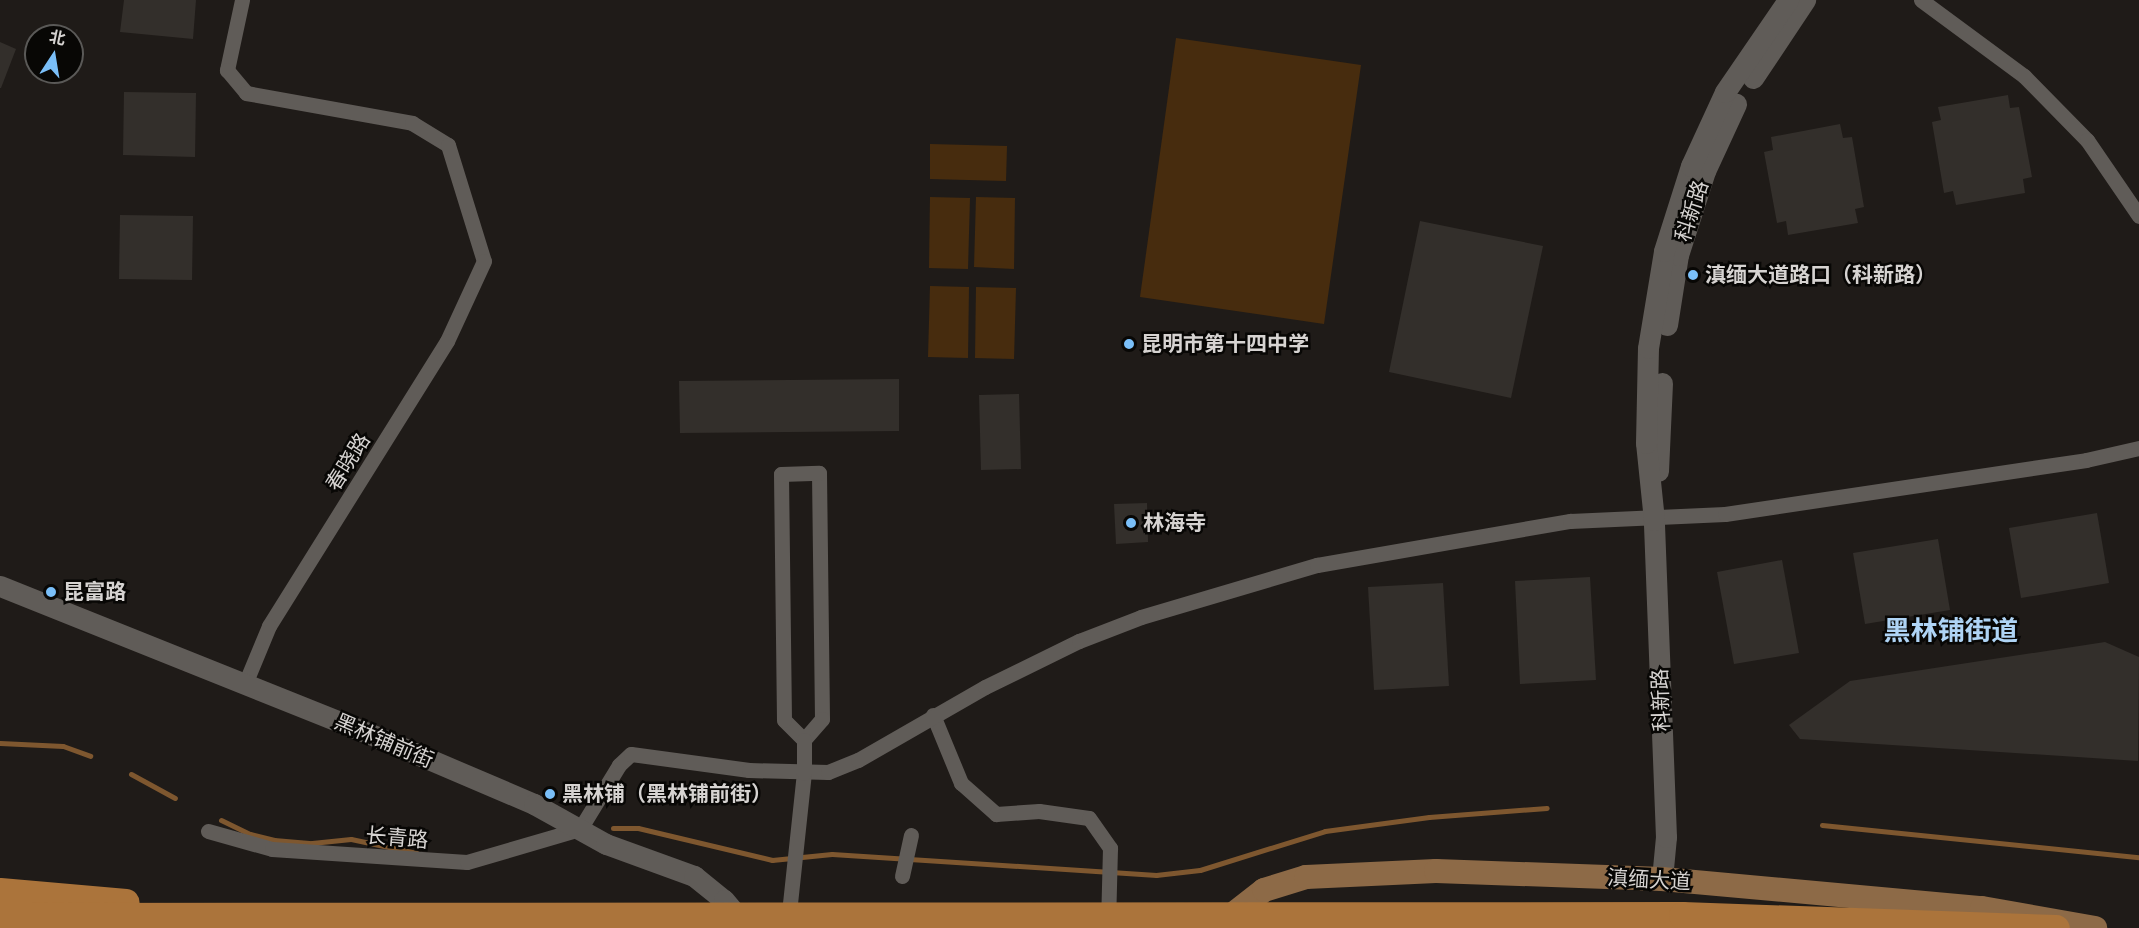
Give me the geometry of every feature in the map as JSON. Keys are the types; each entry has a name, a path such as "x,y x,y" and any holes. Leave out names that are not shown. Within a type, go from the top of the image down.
{"highway":[{"path":"0,891 259,917"},
{"path":"0,916 1589,915 2056,928"}],"main road":[{"name":"滇缅大道","path":"1215,928 1264,891 1306,877 1436,871 1662,879 1982,908 2095,928"}],"street":[{"name":"春晓路","path":"242,0 228,70 246,93 412,123 448,145 484,261 447,341 269,626 245,684"},
{"name":"科新路","path":"1662,879 1666,837 1654,520 1646,443 1648,348 1664,251 1691,166 1725,92 1788,0"},
{"name":"科新路","path":"1654,520 1663,350 1678,255 1705,171 1738,99 1806,0"},
{"path":"1921,0 2040,92 2087,140 2139,216"},
{"path":"580,829 619,765 631,754 749,770 828,772 858,760 933,715 1079,641 1141,616 1317,565 1570,521 1654,520 1725,514 2086,460 2139,448"},
{"path":"787,928 804,773 804,740 822,719 819,473 781,474 784,720 804,740"},
{"name":"黑林铺前街","path":"0,586 245,684 534,804 606,844 694,876 724,900 747,928"},
{"path":"933,715 960,783 996,814 1039,811 1089,818 1110,848 1107,890 1108,928"},
{"name":"长青路","path":"208,831 272,849 446,863 491,857 580,829"},
{"path":"902,876 911,834"}],"shaded area":[{"path":"1176,38 1361,65 1324,324 1140,297"},
{"path":"930,144 1007,146 1006,181 930,179"},
{"path":"930,197 970,198 968,269 929,268"},
{"path":"976,197 1015,198 1014,269 974,267"},
{"path":"930,286 969,287 968,358 928,357"},
{"path":"976,287 1016,288 1014,359 975,358"}],"building":[{"path":"124,0 196,0 193,39 120,32"},
{"path":"0,42 16,49 1,88 0,88"},
{"path":"124,92 196,93 195,157 123,155"},
{"path":"2008,95 2010,108 2019,107 2032,177 2023,179 2025,193 1956,205 1953,191 1944,193 1932,122 1941,120 1938,107"},
{"path":"1840,124 1843,138 1852,137 1864,207 1855,209 1858,223 1788,235 1786,221 1777,223 1764,152 1773,150 1771,137"},
{"path":"120,215 193,216 192,280 119,279"},
{"path":"1420,221 1543,246 1511,398 1389,372"},
{"path":"899,379 899,431 680,433 679,381"},
{"path":"1019,394 1021,469 981,470 979,395"},
{"name":"林海寺","path":"1147,503 1148,542 1116,544 1114,504"},
{"path":"2097,513 2109,583 2021,598 2009,528"},
{"path":"1938,539 1950,610 1865,624 1853,553"},
{"path":"1782,560 1799,653 1734,664 1717,572"},
{"path":"1590,577 1596,680 1520,684 1515,581"},
{"path":"1443,583 1449,686 1374,690 1368,587"},
{"path":"2105,642 2139,657 2138,761 1800,739 1789,725 1850,681"}],"waterway":[{"path":"0,743 63,746 90,756"},
{"path":"131,774 175,798"},
{"path":"613,828 638,828 772,860 832,854 1156,875 1200,870 1325,831 1429,817 1547,808"},
{"path":"221,820 250,834 274,840 312,843 351,839 417,853"},
{"path":"1822,825 2139,857"}],"place":[{"name":"滇缅大道路口（科新路）","path":"1693,275"},
{"name":"昆明市第十四中学","path":"1129,344"},
{"name":"林海寺","path":"1131,523"},
{"name":"昆富路","path":"51,592"},
{"name":"黑林铺（黑林铺前街）","path":"550,794"}],"district":[{"name":"黑林铺街道","path":"1951,632"}]}
